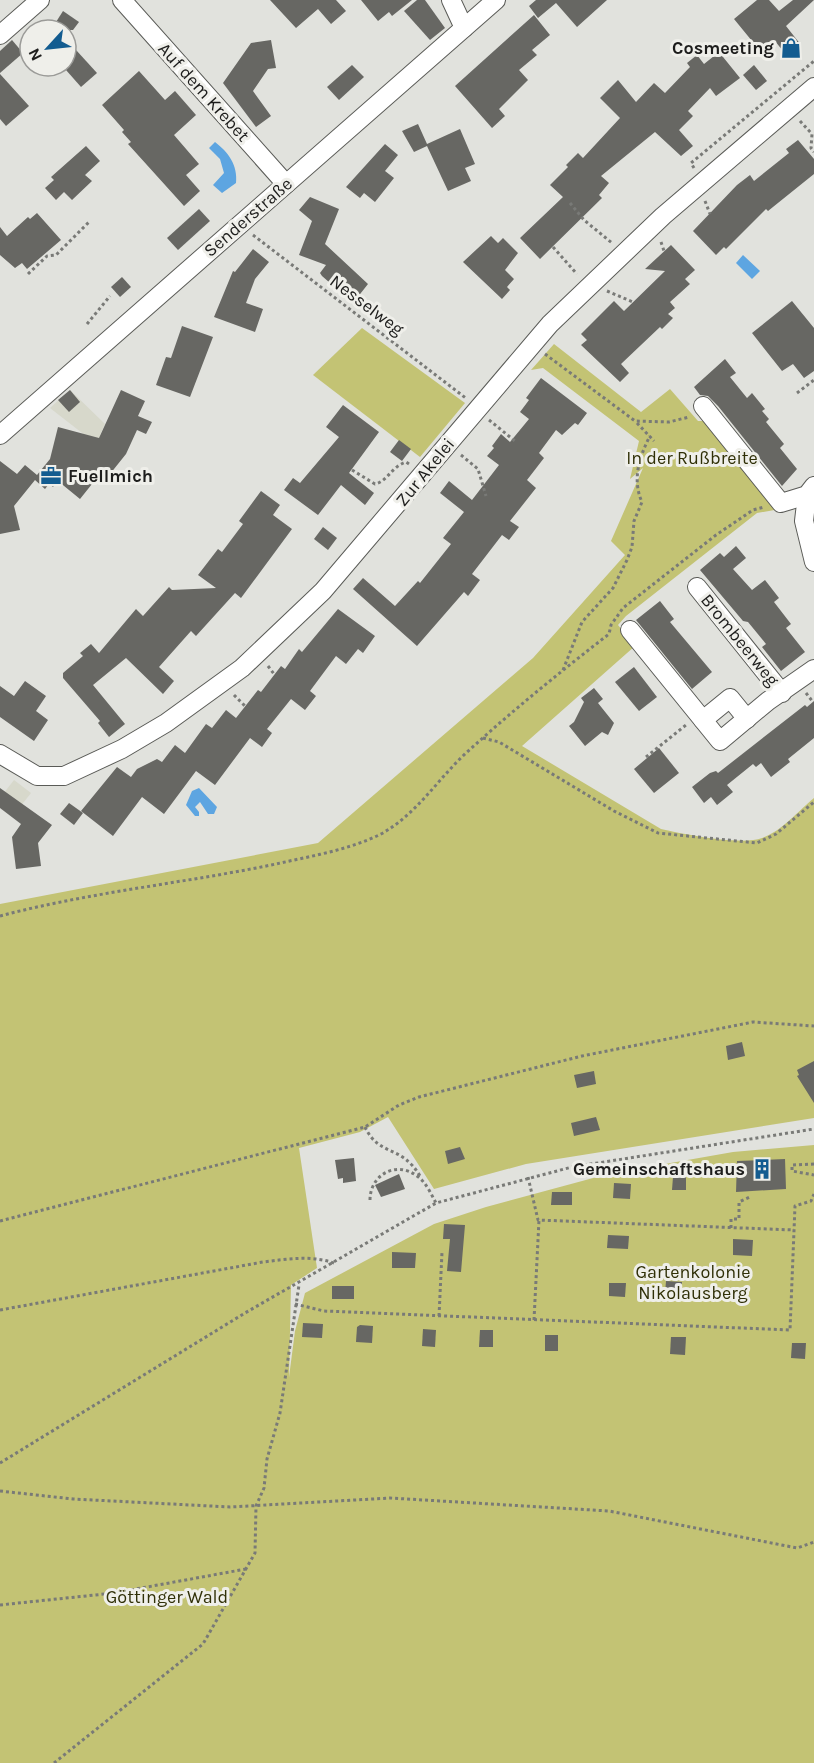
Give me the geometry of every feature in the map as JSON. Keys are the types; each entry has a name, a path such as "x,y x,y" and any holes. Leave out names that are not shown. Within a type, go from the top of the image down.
{"street":[{"path":"0,35 40,0"},
{"name":"Auf dem Krebet","path":"122,0 286,184"},
{"path":"451,0 464,28"},
{"name":"Senderstraße","path":"0,435 496,0"},
{"name":"Zur Akelei","path":"0,754 37,776 64,776 122,749 175,717 242,668 322,591 531,343 622,252 814,87"},
{"path":"703,406 781,503 811,490"},
{"path":"811,490 804,521 814,562"},
{"name":"Brombeerweg","path":"697,587 782,693"},
{"name":"Brombeerweg","path":"630,630 720,741 814,669"},
{"path":"702,719 730,698 747,719"}],"path":[{"path":"703,181 691,163 814,61"},
{"path":"789,108 812,134 811,148 814,152"},
{"path":"570,203 584,220 622,252"},
{"path":"28,274 47,256 56,255 90,221"},
{"name":"Nesselweg","path":"240,225 478,407 492,423 515,441"},
{"path":"553,247 592,283 633,302"},
{"path":"87,324 110,296"},
{"path":"531,343 635,421 654,441"},
{"path":"797,393 814,380"},
{"path":"635,421 669,422 687,418 703,406"},
{"path":"563,670 582,622 613,588 632,547 634,521 642,502 638,493 637,470 650,436"},
{"path":"447,444 478,469 486,496"},
{"path":"352,470 375,484 383,481 393,468 406,462 422,475"},
{"path":"0,916 72,898 240,871 358,843 379,835 403,819 483,738 609,634 610,625 623,608 753,510 781,503"},
{"path":"646,757 684,725 702,719"},
{"path":"483,738 500,742 614,811 658,833 756,843 776,834 814,802"},
{"path":"0,1221 365,1126 399,1105 419,1097 572,1059 753,1022 814,1026"},
{"path":"365,1126 373,1142 409,1160 436,1203"},
{"path":"0,1463 245,1313 299,1284 436,1203 572,1167 814,1129"},
{"path":"814,1164 792,1165 792,1171 814,1175"},
{"path":"370,1200 372,1185 385,1172 405,1171 422,1180"},
{"path":"528,1177 539,1220 534,1320"},
{"path":"296,1304 324,1311 790,1330 795,1206 811,1201 814,1194"},
{"path":"731,1228 731,1219 739,1219 739,1202 750,1197"},
{"path":"539,1220 794,1230"},
{"path":"439,1316 442,1252"},
{"path":"0,1310 263,1262 300,1257 320,1258 334,1263"},
{"path":"54,1763 90,1737 203,1644 255,1553 256,1506 264,1488 267,1459 280,1413 299,1284"},
{"path":"0,1491 73,1499 256,1506 390,1498 609,1511 797,1548 814,1542"},
{"path":"0,1605 114,1593 246,1569"}],"shaded area":[{"path":"70,390 105,424 100,435 114,445 95,443 50,408"},
{"path":"14,780 31,793 12,817 0,798"}],"green space":[{"path":"362,328 465,403 420,457 313,375"},
{"name":"Göttinger Wald","path":"554,344 641,412 670,389 698,421 704,421 780,509 757,513 626,616 618,625 635,646 522,746 661,829 697,836 741,841 762,838 783,826 814,798 814,1118 526,1164 434,1189 388,1117 360,1132 299,1148 317,1268 291,1285 289,1377 295,1331 305,1293 434,1224 486,1207 608,1174 733,1152 814,1145 814,1763 0,1763 0,904 318,843 533,658 625,555 611,541 643,468 630,479 639,441 543,368 531,370"}],"water":[{"path":"215,142 228,155 234,165 236,176 236,183 222,193 213,185 224,173 220,159 209,148"},
{"path":"743,255 760,271 752,279 736,263"},
{"path":"199,788 217,807 214,814 208,814 200,802 195,807 199,816 195,816 186,805 192,791"}],"building":[{"path":"270,0 336,0 346,11 331,24 318,9 296,28"},
{"path":"361,0 412,0 392,16 389,12 378,21"},
{"path":"417,0 425,0 445,28 430,40 404,11"},
{"path":"536,0 607,0 577,27 556,3 538,18 529,6"},
{"path":"757,0 769,0 779,11 793,0 814,0 786,26 801,45 787,56 775,41 761,52 734,19"},
{"path":"63,11 73,18 59,18"},
{"path":"534,15 550,35 532,50 537,55 519,70 528,80 499,109 505,116 492,128 455,86"},
{"path":"12,40 18,47 18,57 0,73 0,51"},
{"path":"271,40 276,68 268,69 253,91 271,116 256,127 223,83 251,43"},
{"path":"78,52 97,73 81,87 73,78 78,78"},
{"path":"719,52 740,78 716,96 710,88 688,111 693,116 679,130 693,146 681,156 655,132 601,176 609,183 599,195 602,198 540,259 520,238 563,197 550,185 568,167 566,165 578,153 583,158 620,118 600,98 618,80 636,102 654,83 665,93 690,67 687,63 697,55 704,64"},
{"path":"352,65 364,77 339,100 327,87"},
{"path":"754,65 767,81 756,90 743,75"},
{"path":"139,71 165,100 175,91 196,115 174,135 199,164 186,175 200,191 184,206 128,144 131,142 122,132 124,130 102,105"},
{"path":"0,74 29,106 6,126 0,119"},
{"path":"418,124 427,144 460,129 475,164 465,168 471,181 448,191 427,146 414,152 402,131"},
{"path":"798,140 814,159 814,174 768,211 766,209 726,249 724,247 716,255 693,231 737,185 750,175 754,181 789,153 786,149"},
{"path":"385,144 398,155 385,171 394,178 375,202 364,193 360,198 346,187"},
{"path":"86,146 100,161 85,175 92,181 72,200 64,192 56,200 45,188 54,180 51,177"},
{"path":"310,197 339,209 325,244 368,284 353,303 322,276 320,273 326,265 299,255 312,221 299,210"},
{"path":"199,209 210,221 178,250 167,238"},
{"path":"37,213 61,240 27,269 22,263 15,268 0,255 0,227 7,236 28,217 30,219"},
{"path":"491,236 498,243 503,238 518,253 505,270 514,279 507,287 510,290 502,299 463,262"},
{"path":"671,245 695,270 685,279 690,284 670,302 675,308 668,314 673,318 662,329 660,327 621,364 629,373 620,382 581,345 587,340 581,334 614,301 624,311 665,271 645,269"},
{"path":"253,249 269,262 255,279 246,303 263,309 255,332 214,317 233,271 235,272"},
{"path":"122,277 131,287 120,297 111,287"},
{"path":"792,301 814,328 814,371 804,378 793,364 782,371 752,333"},
{"path":"182,326 213,337 190,397 156,385 166,357 171,358"},
{"path":"725,359 736,373 730,377 747,398 752,393 765,409 762,411 769,419 766,422 784,444 780,448 797,469 782,486 718,406 708,396 700,395 694,387"},
{"path":"541,378 587,413 578,425 575,423 562,435 556,430 539,453 544,458 527,480 536,488 510,521 519,527 509,540 502,535 472,574 480,580 468,596 464,592 417,646 353,589 363,578 395,606 418,581 420,583 451,544 443,538 464,512 440,493 449,481 472,500 499,465 487,456 494,448 492,446 501,434 510,442 529,419 520,412 529,400 526,398"},
{"path":"70,390 80,402 69,412 58,400"},
{"path":"121,390 145,401 138,416 152,422 146,434 137,430 126,454 106,479 100,474 80,499 58,481 53,487 49,484 45,489 35,480 14,506 20,530 0,534 0,461 17,474 25,465 37,475 50,459 58,427 99,438"},
{"path":"343,405 379,432 349,473 374,493 365,505 341,485 318,515 284,490 293,478 300,483 339,437 326,427"},
{"path":"399,440 411,449 402,461 390,452"},
{"path":"261,491 280,505 273,515 292,529 241,598 235,593 196,636 191,631 159,667 174,681 163,694 126,658 93,685 125,724 109,737 98,723 100,721 63,678 63,673 83,656 80,653 91,644 99,653 136,609 143,616 169,587 172,590 216,588 198,575 218,549 222,552 243,524 239,521"},
{"path":"323,527 337,538 328,550 314,539"},
{"path":"736,546 746,558 733,569 752,590 765,580 779,598 774,602 791,624 786,628 805,652 781,671 762,647 766,644 748,622 743,621 700,570 720,553 724,557"},
{"path":"660,601 674,619 670,622 712,672 692,689 636,620"},
{"path":"338,609 375,636 363,653 358,649 346,664 336,656 310,691 316,696 305,710 291,699 267,729 272,733 262,747 250,738 215,785 196,771 164,814 142,797 113,836 81,811 117,767 131,777 137,769 157,759 162,762 175,745 185,753 206,724 212,728 226,710 236,718 258,690 261,692 281,666 285,669 299,649 302,652"},
{"path":"634,667 657,697 639,711 615,682"},
{"path":"25,681 46,696 36,711 48,720 34,741 0,717 0,686 14,696"},
{"path":"594,688 603,699 598,703 614,723 608,735 602,732 585,746 569,726 574,722 584,702 581,698"},
{"path":"814,701 814,738 788,759 790,762 771,777 761,763 756,767 753,764 727,785 733,792 717,805 711,797 704,803 692,787 710,773 716,771 718,773 805,705 807,707"},
{"path":"659,748 679,773 654,793 634,769"},
{"path":"0,788 52,825 38,843 41,866 16,869 12,837 21,824 0,808"},
{"path":"69,803 83,813 74,825 60,814"},
{"path":"742,1042 745,1056 728,1060 726,1046"},
{"path":"814,1061 814,1103 797,1076 799,1075 797,1070"},
{"path":"594,1071 596,1084 577,1088 574,1075"},
{"path":"596,1117 600,1130 574,1136 571,1123"},
{"path":"460,1147 465,1159 448,1164 445,1151"},
{"path":"354,1158 356,1181 343,1183 343,1178 338,1179 335,1160"},
{"name":"Gemeinschaftshaus","path":"785,1159 786,1189 736,1192 737,1161"},
{"path":"399,1174 405,1189 381,1197 375,1185"},
{"path":"673,1177 686,1177 686,1190 672,1190"},
{"path":"614,1183 631,1184 630,1199 613,1198"},
{"path":"552,1192 572,1192 572,1205 551,1205"},
{"path":"444,1224 465,1225 461,1272 447,1271 450,1239 443,1239"},
{"path":"608,1235 629,1236 628,1249 607,1248"},
{"path":"733,1239 753,1240 752,1256 733,1255"},
{"path":"392,1252 416,1253 415,1268 392,1268"},
{"path":"666,1281 682,1282 682,1296 665,1294"},
{"path":"609,1283 626,1283 625,1297 609,1296"},
{"path":"332,1286 354,1286 354,1299 332,1299"},
{"path":"303,1323 323,1324 322,1338 302,1337"},
{"path":"360,1325 373,1326 372,1343 356,1342 357,1327"},
{"path":"423,1329 436,1330 435,1347 422,1346"},
{"path":"480,1330 493,1330 493,1347 479,1347"},
{"path":"545,1335 558,1335 558,1351 545,1351"},
{"path":"671,1337 686,1337 685,1355 670,1354"},
{"path":"792,1343 806,1343 805,1359 791,1358"}],"place":[{"name":"Cosmeeting","path":"791,48"},
{"name":"Fuellmich","path":"51,476"},
{"name":"Gemeinschaftshaus","path":"762,1169"}],"park label":[{"name":"In der Rußbreite","path":"692,458"},
{"name":"Gartenkolonie Nikolausberg","path":"693,1282"}]}
